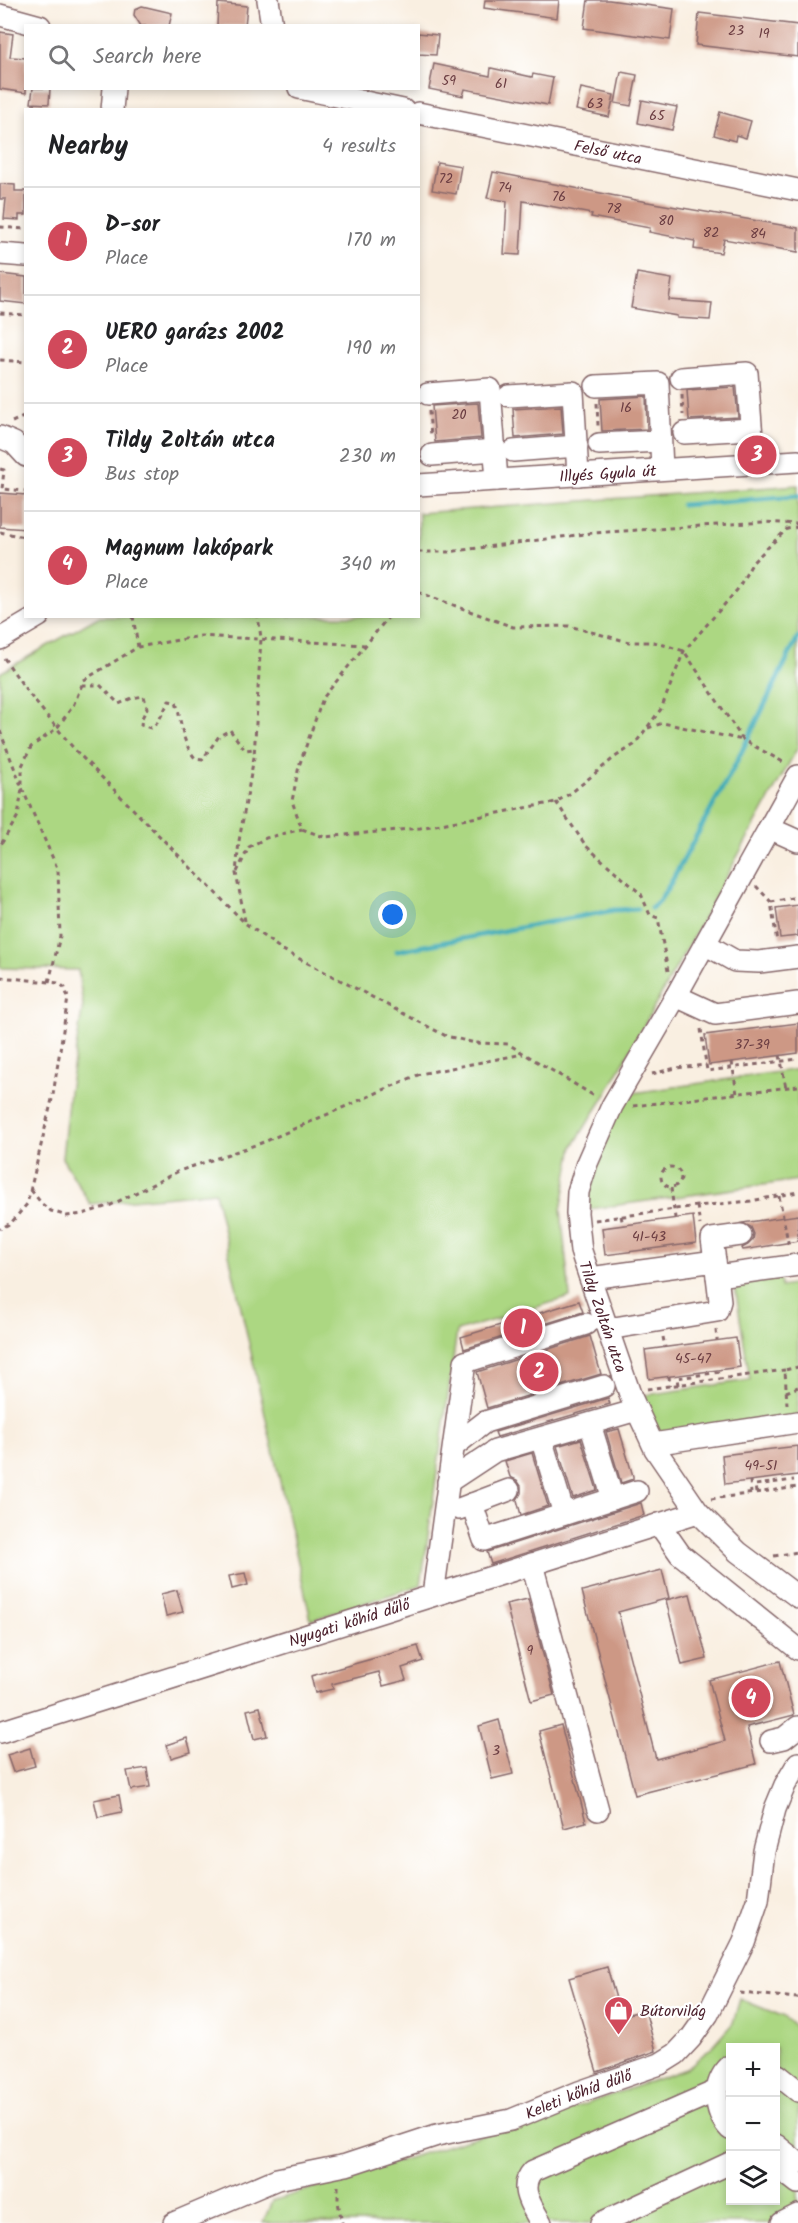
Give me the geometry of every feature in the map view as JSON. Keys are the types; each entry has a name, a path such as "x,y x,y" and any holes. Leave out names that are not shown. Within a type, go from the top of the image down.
{"street":[{"path":"268,0 272,24"},
{"path":"0,15 33,24"},
{"path":"112,108 114,90"},
{"path":"308,90 394,108"},
{"name":"Felső utca","path":"420,113 798,190"},
{"path":"0,254 24,256"},
{"path":"681,378 747,373 754,464"},
{"path":"596,386 658,383 662,469"},
{"path":"428,394 490,389 504,450 497,480"},
{"path":"508,396 573,392 579,475"},
{"path":"684,433 751,429"},
{"path":"599,444 660,441"},
{"path":"432,455 577,446"},
{"name":"Illyés Gyula út","path":"420,485 798,461"},
{"path":"0,639 36,618"},
{"name":"Tildy Zoltán utca","path":"793,770 769,828 680,990 612,1106 587,1163 578,1192 576,1213 581,1251 637,1410 653,1444 738,1552 798,1597"},
{"path":"769,828 798,841"},
{"path":"705,944 735,962 759,962 798,957"},
{"path":"680,990 698,1007 715,1014 798,1003"},
{"path":"608,1329 717,1311 720,1301 712,1239 741,1235"},
{"path":"590,1278 716,1268 795,1265"},
{"path":"433,1595 465,1362 586,1324"},
{"path":"454,1446 485,1422 604,1386"},
{"path":"448,1482 495,1451 637,1410"},
{"path":"653,1444 793,1423"},
{"path":"590,1424 613,1499"},
{"path":"541,1438 564,1514"},
{"path":"444,1515 509,1490"},
{"path":"472,1504 484,1540 637,1491"},
{"name":"Nyugati kőhíd dűlő","path":"0,1732 659,1524 702,1506"},
{"path":"659,1524 680,1554 798,1649"},
{"path":"532,1564 598,1810"},
{"path":"771,1741 784,1738 798,1727"},
{"name":"Keleti kőhíd dűlő","path":"174,2223 278,2179 340,2166 437,2135 511,2120 579,2092 660,2064 676,2054 708,2014 744,1942 758,1901 764,1851 775,1809 798,1763"},
{"path":"780,2064 798,2076"},
{"path":"726,2071 716,2091 721,2117 726,2123"},
{"path":"780,2077 798,2091"},
{"path":"541,2223 526,2194 526,2182 533,2171 716,2091"},
{"path":"780,2149 791,2161 798,2183"},
{"path":"601,2223 726,2165"},
{"path":"782,2223 798,2216"}],"path":[{"path":"0,227 24,229"},
{"path":"0,312 24,315"},
{"path":"0,360 24,363"},
{"path":"681,378 684,433"},
{"path":"596,386 599,444"},
{"path":"428,394 432,455"},
{"path":"0,469 4,470 2,489 24,491"},
{"path":"420,552 448,552 592,533 764,522 798,526"},
{"path":"236,873 249,847 266,838 302,829 324,837 420,828 556,802 571,793 615,757 634,745 648,729 661,709 684,651 736,590 753,562 787,529 798,526"},
{"path":"14,535 15,528"},
{"path":"0,532 24,537"},
{"path":"420,593 513,627 569,626 629,642 654,642 684,651 745,741"},
{"path":"133,618 138,647"},
{"path":"245,923 236,873 239,841 255,749 261,638 258,618"},
{"path":"302,829 292,801 299,766 323,698 387,618"},
{"path":"0,846 18,816 22,766 31,747 57,728 73,706 84,680 138,647 201,636 366,645"},
{"path":"0,651 29,694 75,750 245,923 281,949 446,1036 475,1042 508,1044 612,1106 798,1086"},
{"path":"82,685 100,685 119,704 144,696 147,708 141,718 141,725 151,728 158,722 169,701 176,702 182,736 195,758 203,759 219,736 230,730 245,750 255,749"},
{"path":"648,729 663,723 745,741 793,770"},
{"path":"0,731 58,870 60,936 49,982"},
{"path":"556,802 586,846 641,894 650,915 658,918 668,971 680,990"},
{"path":"0,834 8,834"},
{"path":"755,886 771,902 777,947"},
{"path":"771,902 798,897"},
{"path":"0,977 59,983 65,988 68,998 53,1095 27,1204 11,1223 0,1229"},
{"path":"698,1007 697,1018 701,1029 707,1071 798,1059"},
{"path":"31,1190 51,1211 67,1216 83,1214 111,1205 179,1171 264,1142 420,1074 524,1054"},
{"path":"780,1055 786,1088"},
{"path":"732,1062 737,1094"},
{"path":"647,1076 676,1068 706,1065"},
{"path":"670,1167 681,1174 679,1183 671,1188 663,1185 660,1176 665,1168 670,1167"},
{"path":"671,1188 675,1218"},
{"path":"590,1220 751,1202 798,1192"},
{"path":"779,1196 795,1265"},
{"path":"621,1216 622,1225"},
{"path":"716,1328 717,1340"},
{"path":"663,1335 665,1347"},
{"path":"793,1423 786,1392 785,1370 798,1367"},
{"path":"678,1385 677,1378 720,1370 722,1378"},
{"path":"669,1376 670,1386"},
{"path":"786,1392 798,1387"},
{"path":"702,1506 754,1493 797,1487 794,1478 755,1485 754,1493"},
{"path":"750,1481 754,1493"},
{"path":"763,1557 798,1552"},
{"path":"737,1993 798,1998"},
{"path":"340,2166 338,2202 342,2223"}],"green space":[{"path":"798,485 798,747 606,1094 573,1146 561,1210 570,1297 457,1331 421,1585 311,1620 215,1192 90,1204 62,1158 69,1092 83,1005 78,970 0,968 0,673 96,618 420,618 420,513"},
{"path":"798,1069 798,1180 583,1210 581,1192 617,1110 633,1093"},
{"path":"778,1268 781,1287 798,1284 798,1422 653,1444 631,1397 750,1380 733,1274"},
{"path":"740,1999 782,2016 798,2028 798,2223 263,2223 272,2201 562,2112 686,2069 712,2047 733,2023"}],"building":[{"path":"485,0 559,0 557,18 484,8"},
{"path":"588,0 609,0 674,9 670,40 584,28"},
{"path":"218,3 247,6 245,24 217,24"},
{"path":"142,6 172,13 169,24 140,24 134,15 135,9"},
{"path":"699,13 798,25 798,57 696,45"},
{"path":"0,32 13,34 10,57 24,58 24,90 26,93 0,89"},
{"path":"420,33 438,35 436,55 420,54"},
{"path":"434,64 490,76 491,68 532,77 533,74 553,78 548,105 465,89 463,96 429,89"},
{"path":"621,72 637,75 631,106 615,103"},
{"path":"581,88 614,95 609,117 576,110"},
{"path":"33,90 50,90 49,104 31,103"},
{"path":"642,100 677,107 672,130 638,123"},
{"path":"720,112 751,121 746,138 736,135 735,141 714,135"},
{"path":"437,162 461,166 456,194 432,190"},
{"path":"493,172 798,228 798,252 724,239 721,253 694,249 695,241 649,232 650,228 523,201 520,255 504,254 507,201 487,198"},
{"path":"0,184 15,185 15,191 24,191 24,215 19,215 19,220 4,219 6,199 0,199"},
{"path":"637,273 672,279 669,300 712,303 710,320 677,318 677,316 631,308"},
{"path":"0,274 24,277 24,304 0,301"},
{"path":"735,387 738,417 689,420 687,390"},
{"path":"646,396 647,429 602,431 600,399"},
{"path":"478,403 481,438 435,442 432,406"},
{"path":"561,406 563,434 515,438 513,409"},
{"path":"0,493 24,495 24,529 0,527"},
{"path":"798,905 798,936 780,938 776,908"},
{"path":"798,1023 798,1053 709,1065 705,1035"},
{"path":"798,1215 798,1241 743,1250 742,1248 753,1240 754,1234 751,1227 742,1223"},
{"path":"693,1216 696,1243 605,1255 602,1228"},
{"path":"579,1301 583,1312 464,1349 461,1337"},
{"path":"590,1336 601,1374 487,1408 477,1372"},
{"path":"736,1338 740,1367 649,1379 645,1350"},
{"path":"608,1398 610,1404 497,1437 495,1432"},
{"path":"619,1429 633,1476 633,1479 621,1483 606,1432"},
{"path":"581,1439 597,1490 573,1498 557,1446"},
{"path":"798,1446 798,1475 725,1484 722,1455"},
{"path":"532,1453 548,1506 521,1515 517,1500 521,1493 521,1486 517,1480 510,1477 505,1461"},
{"path":"641,1503 644,1515 491,1564 487,1552"},
{"path":"662,1570 669,1598 618,1612 656,1759 725,1741 709,1680 780,1661 794,1715 747,1727 756,1764 635,1795 582,1591"},
{"path":"245,1573 248,1585 232,1589 229,1576"},
{"path":"177,1590 183,1612 166,1616 161,1594"},
{"path":"690,1594 707,1659 682,1665 666,1600"},
{"path":"528,1599 554,1695 531,1701 506,1604"},
{"path":"418,1646 423,1661 402,1668 406,1680 383,1686 379,1672 332,1684 333,1689 315,1693 311,1676"},
{"path":"260,1707 267,1736 254,1739 247,1710"},
{"path":"499,1720 513,1774 492,1779 479,1726"},
{"path":"561,1725 586,1822 564,1828 539,1731"},
{"path":"187,1738 191,1752 171,1758 166,1745"},
{"path":"30,1748 35,1766 13,1772 7,1755"},
{"path":"147,1768 150,1787 131,1790 127,1771"},
{"path":"119,1795 122,1812 98,1817 94,1800"},
{"name":"Bútorvilág","path":"607,1967 621,2016 645,2010 656,2051 597,2072 569,1978"}],"waterway":[{"path":"682,505 798,496"},
{"path":"651,908 669,886 734,767 798,637"},
{"path":"397,951 614,910 638,909"}],"place":[{"name":"Tildy Zoltán utca","path":"757,455"},
{"name":"D-sor","path":"523,1328"},
{"name":"UERO garázs 2002","path":"539,1372"},
{"name":"Magnum lakópark","path":"751,1698"},
{"name":"Bútorvilág","path":"619,2036"}]}
